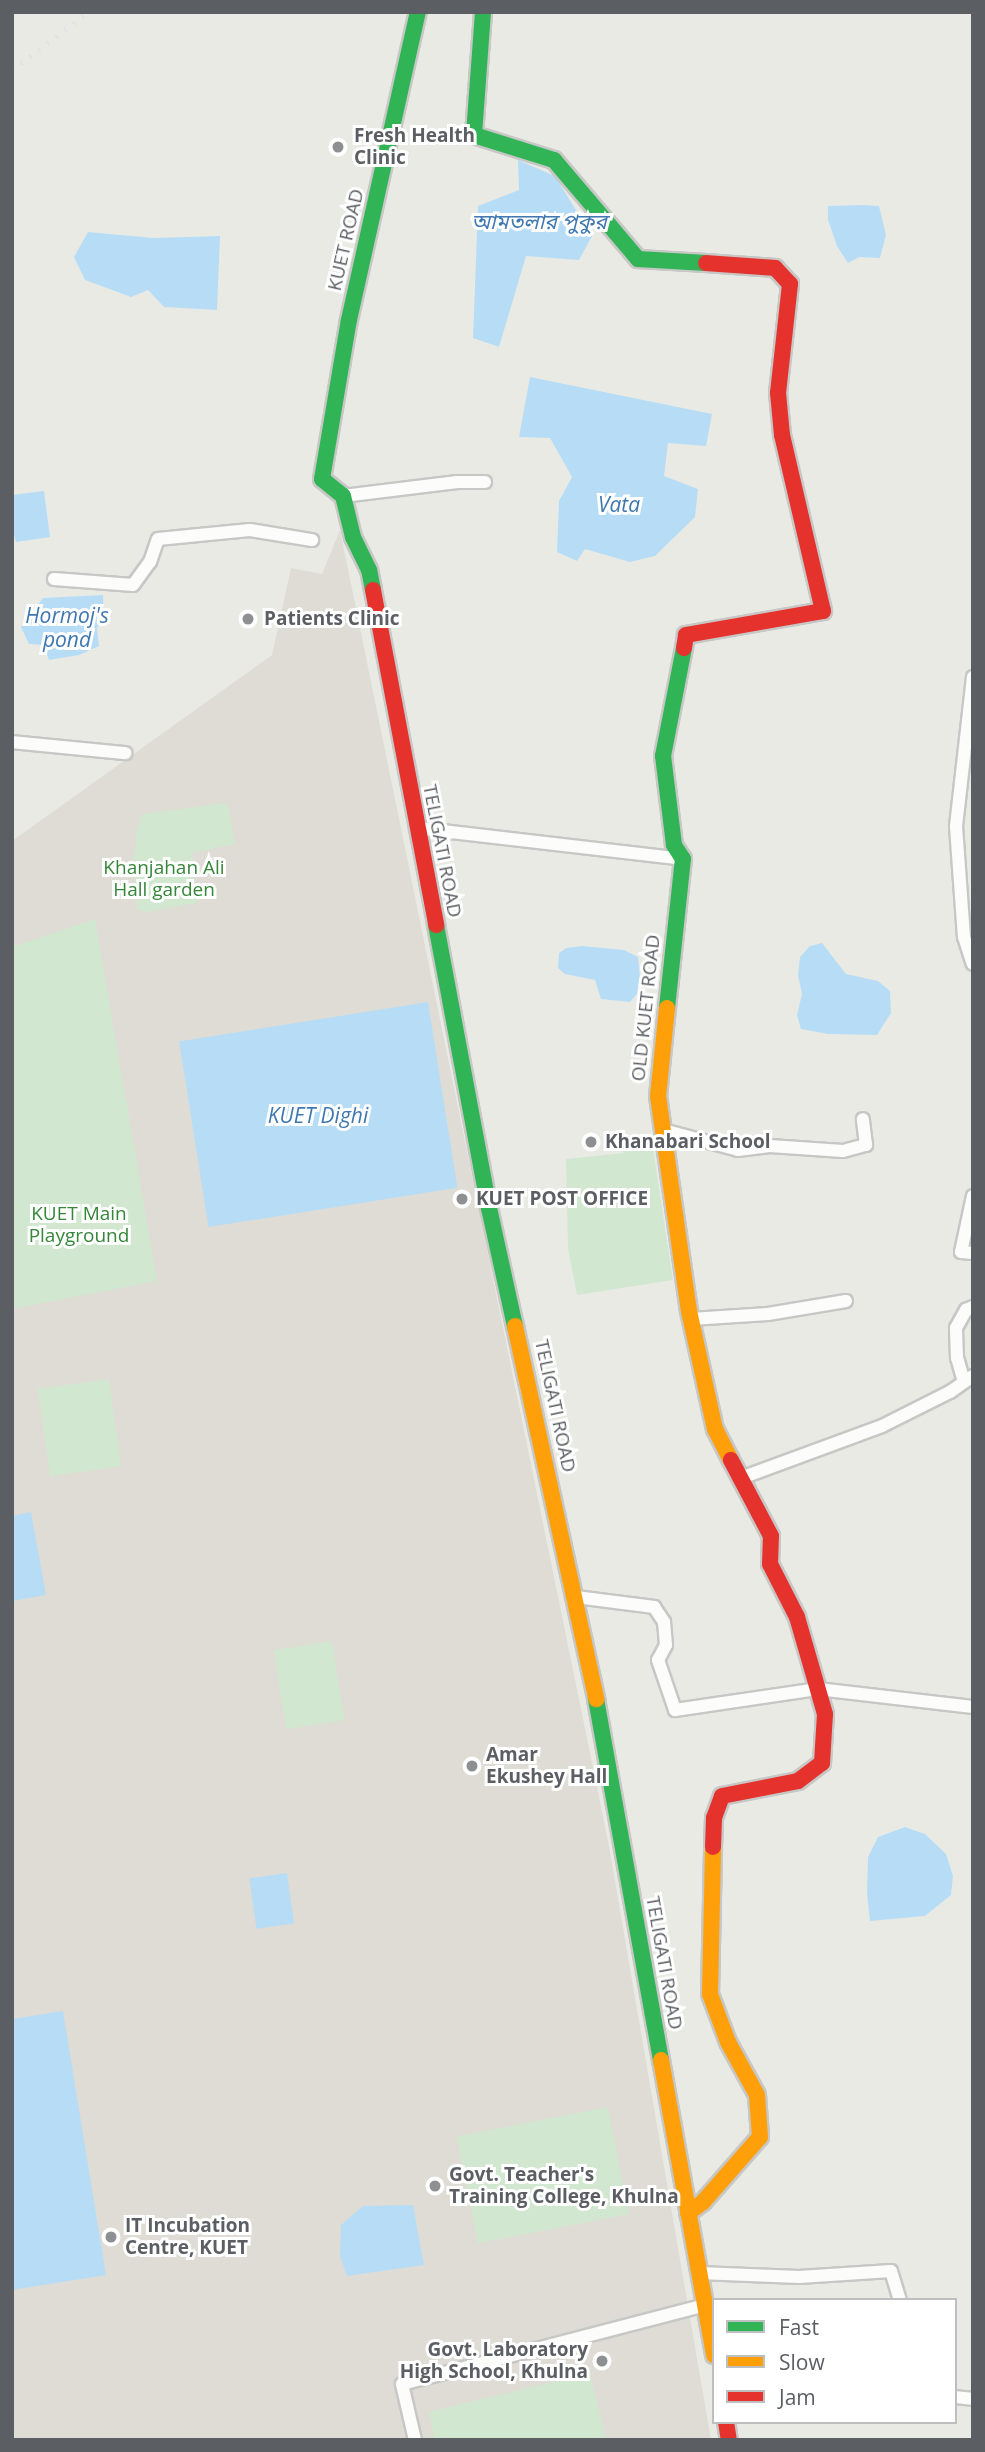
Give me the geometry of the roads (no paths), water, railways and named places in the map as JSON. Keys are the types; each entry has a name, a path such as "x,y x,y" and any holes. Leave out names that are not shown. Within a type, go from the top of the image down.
{"street":[{"name":"KUET ROAD","path":"343,496 322,479 349,320 418,12"},
{"name":"OLD KUET ROAD","path":"483,12 474,135 554,160 638,259 775,268 790,284 778,393 806,546 823,611 686,635 663,756 674,845 683,859 658,1096 691,1319 715,1429 771,1536 770,1564 797,1617 825,1714 822,1763 798,1781 722,1796 714,1818 710,1994 728,2042 757,2095 760,2137 703,2202 688,2213"},
{"path":"343,496 457,482 485,482"},
{"name":"TELIGATI ROAD","path":"343,496 353,537 369,570 489,1208 576,1598 712,2344"},
{"path":"54,579 133,585 150,562 158,539 250,530 312,540"},
{"path":"973,677 956,826 964,937 973,964"},
{"path":"12,742 125,753"},
{"path":"416,828 683,859"},
{"path":"663,1130 738,1150 770,1146 844,1151 866,1145 863,1119"},
{"path":"973,1196 961,1252 973,1253"},
{"path":"691,1319 768,1314 846,1301"},
{"path":"741,1478 882,1426 968,1379 957,1358 956,1328 967,1310 973,1307"},
{"path":"576,1598 654,1608 664,1622 666,1645 658,1660 675,1710 818,1689 973,1707"},
{"path":"699,2273 799,2277 891,2271 899,2298"},
{"path":"415,2440 402,2384 705,2305"}],"water":[{"name":"আমতলার পুকুর","path":"518,160 555,176 592,236 579,260 526,256 499,347 473,338 478,206 519,190"},
{"path":"828,206 879,206 886,235 880,258 859,257 848,263 837,246 828,220"},
{"path":"88,232 153,238 220,236 217,310 164,307 148,290 131,297 85,280 74,257"},
{"name":"Vata","path":"530,377 712,414 706,446 668,443 664,476 698,489 695,517 655,556 630,562 585,549 577,561 557,552 559,501 572,477 550,438 519,437"},
{"path":"44,491 50,537 16,542 12,527 12,495"},
{"name":"Hormoj's pond","path":"103,595 104,618 97,628 99,646 79,655 49,660 44,645 29,644 21,627 43,598"},
{"path":"822,943 846,974 878,981 890,991 891,1013 877,1035 828,1034 801,1029 797,1015 802,994 798,975 800,957 810,946"},
{"path":"582,946 624,950 638,957 640,977 637,994 630,1002 601,999 595,980 565,974 558,968 559,953 566,948"},
{"name":"KUET Dighi","path":"428,1002 457,1188 209,1227 179,1041"},
{"path":"31,1512 46,1595 12,1601 12,1516"},
{"path":"905,1827 925,1834 946,1854 953,1876 951,1895 925,1916 870,1921 867,1893 868,1857 878,1837"},
{"path":"287,1873 294,1924 256,1929 249,1878"},
{"path":"63,2011 106,2275 12,2290 12,2019"},
{"path":"413,2205 424,2265 347,2276 340,2256 341,2225 363,2206"}],"railway":[{"path":"12,70 88,12"}],"place":[{"name":"Fresh Health Clinic","path":"338,147"},
{"name":"Patients Clinic","path":"248,619"},
{"name":"Khanabari School","path":"591,1142"},
{"name":"KUET POST OFFICE","path":"462,1199"},
{"name":"Amar Ekushey Hall","path":"472,1766"},
{"name":"Govt. Teacher's Training College, Khulna","path":"435,2186"},
{"name":"IT Incubation Centre, KUET","path":"111,2237"},
{"name":"Govt. Laboratory High School, Khulna","path":"602,2361"}],"park label":[{"name":"Khanjahan Ali Hall garden","path":"164,879"},
{"name":"KUET Main Playground","path":"79,1225"}]}
